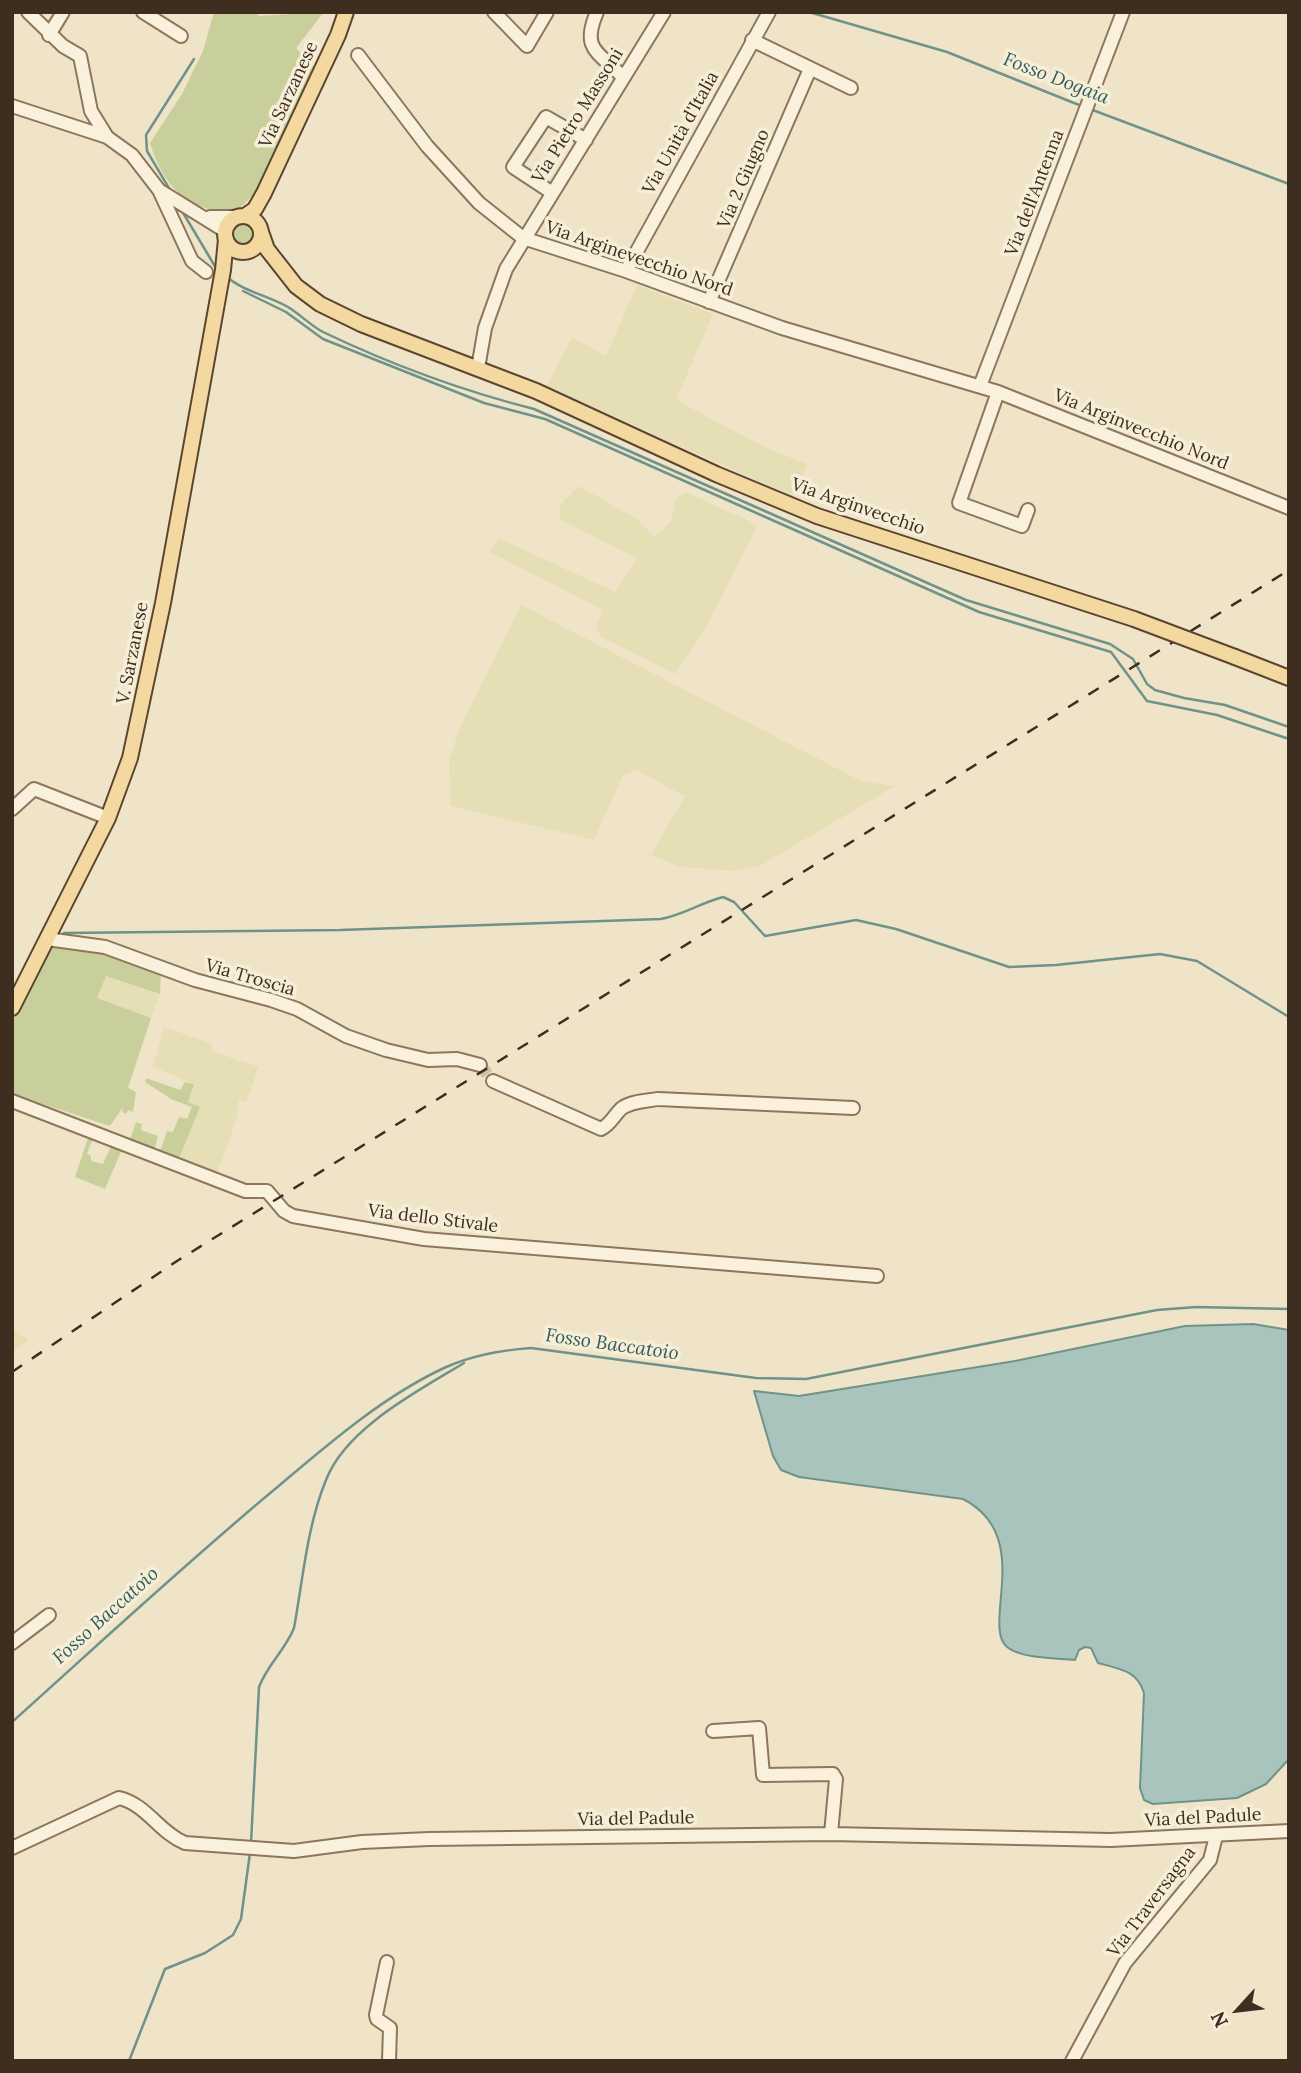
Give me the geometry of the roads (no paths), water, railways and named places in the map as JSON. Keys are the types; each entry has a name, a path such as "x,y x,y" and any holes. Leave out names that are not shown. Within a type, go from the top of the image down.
{"main road":[{"name":"Via Sarzanese","path":"250,222 338,35 345,13"},
{"path":"250,222 229,222 226,235 233,248 277,263"},
{"path":"222,277 259,242 250,222"},
{"path":"250,222 277,263"},
{"name":"V. Sarzanese","path":"12,1008 108,818 137,732 222,277 226,235"},
{"name":"Via Arginvecchio","path":"277,263 296,286 320,304 361,324 536,391 716,474 817,516 1134,619 1289,678"}],"street":[{"path":"28,12 49,35 80,56 91,111 107,137"},
{"path":"49,35 63,12"},
{"path":"143,12 181,36"},
{"path":"494,12 527,46 547,12"},
{"path":"597,12 589,32 590,43 623,77"},
{"name":"Via Pietro Massoni","path":"478,368 493,301 523,238 664,12"},
{"name":"Via Unità d'Italia","path":"626,271 769,12"},
{"name":"Via dell'Antenna","path":"980,386 1123,12"},
{"path":"752,40 851,88"},
{"name":"Via Arginevecchio Nord","path":"358,55 427,146 479,203 523,238 626,271 782,328 980,386"},
{"name":"Via 2 Giugno","path":"709,302 810,69"},
{"path":"12,106 107,137 132,155 164,193 204,216 226,235"},
{"path":"551,192 513,167 546,117 586,140"},
{"path":"164,193 192,261 206,272"},
{"path":"204,216 250,222"},
{"name":"Via Arginvecchio Nord","path":"980,386 1289,508"},
{"path":"998,392 959,503 1022,526 1028,510"},
{"path":"12,809 34,789 108,818"},
{"name":"Via Troscia","path":"47,939 105,947 194,980 271,1000 297,1009 346,1036 386,1050 428,1060 457,1059 480,1065"},
{"path":"493,1081 601,1129 609,1125 622,1108 633,1103 658,1099 853,1108"},
{"name":"Via dello Stivale","path":"12,1101 245,1191 267,1191 284,1212 293,1216 424,1239 877,1276"},
{"path":"12,1643 49,1615"},
{"path":"713,1731 759,1728 763,1775 832,1774 836,1779 831,1834"},
{"name":"Via del Padule","path":"12,1848 119,1798 140,1808 175,1839 185,1843 301,1851 362,1842 429,1839 831,1834 1111,1840 1289,1831"},
{"name":"Via Traversagna","path":"1072,2061 1125,1963 1210,1860 1216,1836"},
{"path":"387,1962 376,2015 377,2019 390,2028 389,2061"}],"water":[{"path":"1253,1324 1289,1330 1289,1759 1266,1784 1237,1798 1153,1804 1144,1800 1140,1788 1144,1693 1141,1685 1132,1675 1098,1663 1091,1648 1079,1650 1075,1660 1030,1656 1007,1647 1001,1636 999,1620 1002,1556 997,1535 984,1515 963,1499 799,1477 781,1470 773,1456 754,1391 799,1396 1015,1361 1185,1326"}],"waterway":[{"name":"Fosso Dogaia","path":"809,12 947,52 1084,107"},
{"path":"170,190 147,151 146,135 194,59"},
{"name":"Fosso Dogaia","path":"1090,109 1289,184"},
{"path":"182,211 216,268"},
{"path":"227,277 288,307 323,332 374,355 427,376 534,409 966,600 1110,644 1133,659 1147,684 1155,690 1225,705 1289,727"},
{"path":"243,291 286,312 323,339 484,403 545,419 979,612 1111,652 1147,701 1217,715 1289,739"},
{"path":"64,933 340,930 661,919 723,897 734,902 765,936 856,920 896,929 1009,967 1160,954 1197,961 1289,1017"},
{"name":"Fosso Baccatoio","path":"12,1722 208,1546 335,1439 399,1393 444,1368 465,1360 531,1348 756,1378 806,1379 1157,1310 1196,1307 1289,1309"},
{"path":"251,1843 259,1687 294,1628 310,1534 326,1480 336,1461 366,1428 385,1412 464,1363"},
{"path":"129,2061 165,1969 205,1953 233,1935 241,1919 250,1853"}],"tunnel":[{"path":"480,1065 493,1081"}],"railway":[{"path":"12,1372 177,1261 1289,570"}]}
